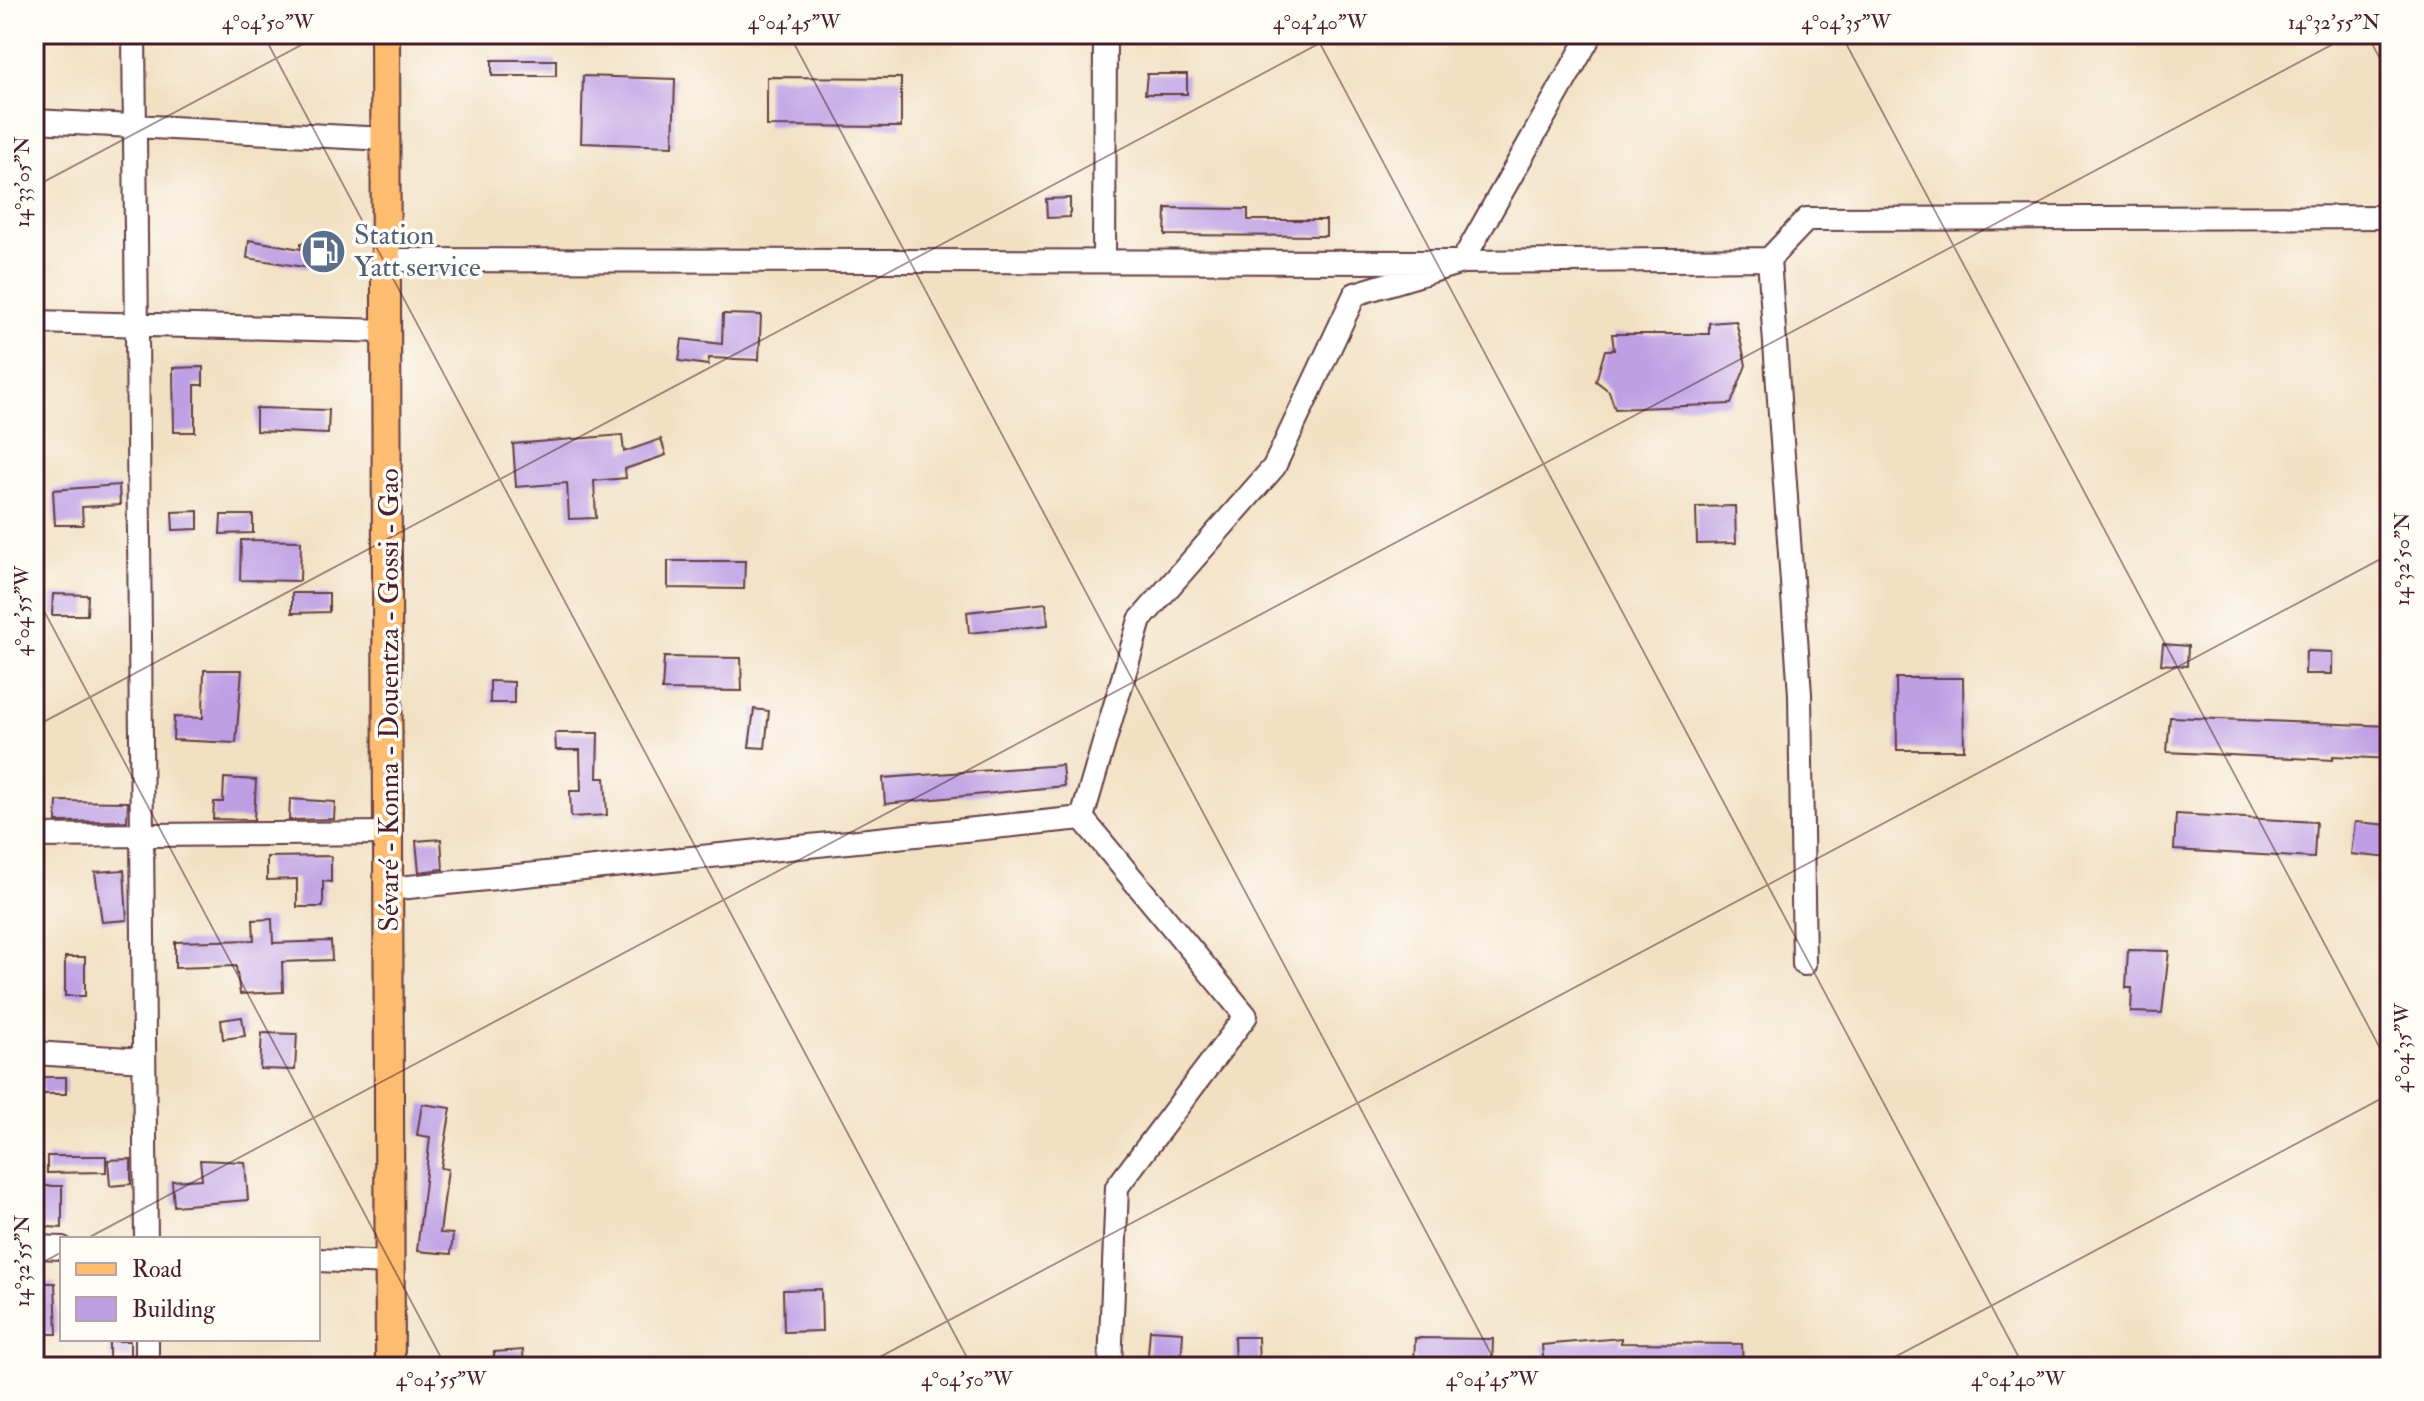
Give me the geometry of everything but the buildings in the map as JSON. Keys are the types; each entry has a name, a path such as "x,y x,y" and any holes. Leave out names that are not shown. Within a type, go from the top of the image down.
{"main road":[{"name":"Sévaré - Konna - Douentza - Gossi - Gao","path":"385,34 390,1367"}],"street":[{"path":"134,34 146,1237"},
{"path":"1104,261 1105,34"},
{"path":"1082,818 1140,620 1274,467 1355,294 1462,262 1591,34"},
{"path":"34,121 386,139"},
{"path":"388,260 1462,262 1769,259 1807,219 2390,217"},
{"path":"1769,259 1800,694 1804,964"},
{"path":"34,322 388,331"},
{"path":"389,889 1082,818"},
{"path":"1082,818 1246,1016 1117,1187 1110,1367"},
{"path":"34,836 389,833"},
{"path":"34,1053 144,1060"},
{"path":"34,1247 60,1248"},
{"path":"320,1260 390,1263"},
{"path":"147,1341 147,1367"}],"place":[{"name":"Station Yatt service","path":"323,251"}]}
